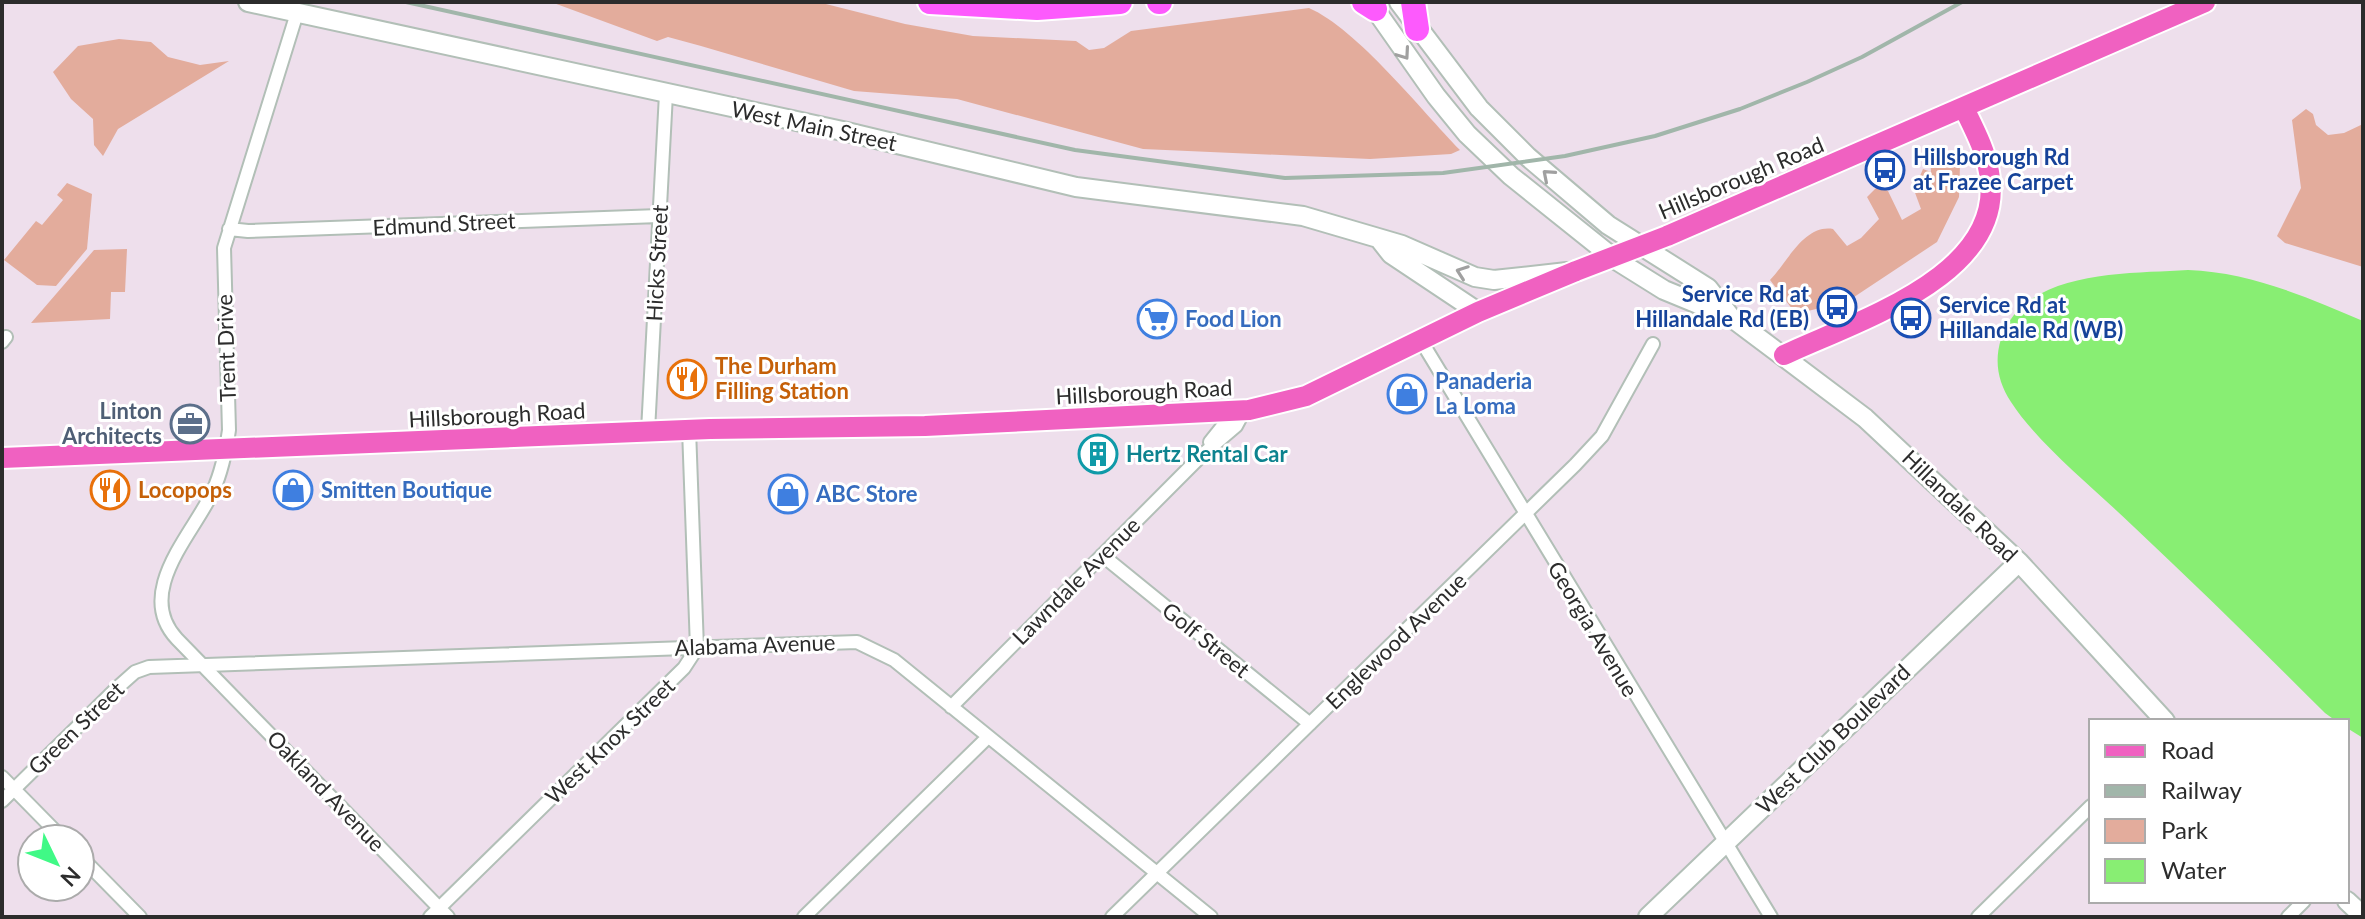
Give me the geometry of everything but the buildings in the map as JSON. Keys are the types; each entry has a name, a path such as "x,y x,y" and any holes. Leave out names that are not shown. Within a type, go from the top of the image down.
{"highway":[{"path":"930,2 1037,8 1120,2"},
{"path":"1413,2 1417,29"}],"main road":[{"name":"West Main Street","path":"248,2 1076,187 1303,216 1402,245 1475,277 1494,280 1576,271"},
{"name":"Hillandale Road","path":"1399,2 1479,108 1528,157 1608,225 1708,288 1732,318"},
{"name":"Hillsborough Road","path":"2,458 689,429 910,426 1239,411 1295,400 1478,312 1667,236 2205,2"},
{"name":"Hillandale Road","path":"1370,4 1467,134 1511,176 1616,260 1664,290 1732,318 1784,355 1900,448 2019,562 2163,719"},
{"path":"1784,355 1931,283 1972,246 1988,209 1990,183 1982,147 1964,108"},
{"name":"West Main Street","path":"1380,240 1391,254 1478,312"},
{"name":"West Club Boulevard","path":"1648,917 2019,562"}],"street":[{"name":"Trent Drive","path":"204,664 167,627 163,590 173,557 213,492 226,450 229,430 223,272 229,229 297,13"},
{"name":"Hicks Street","path":"648,431 666,94"},
{"name":"Edmund Street","path":"229,229 248,231 659,216"},
{"name":"Georgia Avenue","path":"1420,339 1524,515 1771,917"},
{"name":"Englewood Avenue","path":"1112,917 1602,436 1653,344"},
{"name":"Lawndale Avenue","path":"951,707 1202,455 1239,411"},
{"path":"689,429 697,648"},
{"name":"Golf Street","path":"1102,555 1310,724"},
{"name":"Alabama Avenue","path":"204,664 857,642 894,660 1211,917"},
{"name":"West Knox Street","path":"439,914 684,668 697,648"},
{"name":"Green Street","path":"2,801 135,672 149,667 204,664"},
{"name":"Oakland Avenue","path":"204,664 439,914"},
{"path":"804,917 988,737"},
{"path":"2,777 47,823"},
{"path":"1978,917 2089,808"},
{"path":"96,872 140,917"}],"green space":[{"path":"551,2 818,2 905,24 973,36 1076,41 1089,50 1104,48 1131,31 1309,8 1328,18 1368,52 1460,150 1451,154 1370,159 1143,149 957,99 854,91 668,37 657,41"},
{"path":"119,39 151,42 168,57 200,65 229,61 118,129 103,156 94,145 93,119 71,99 53,72 78,46"},
{"path":"2306,109 2313,114 2316,125 2328,135 2344,133 2363,124 2363,267 2285,243 2277,236 2301,188 2292,120"},
{"path":"1934,156 1960,165 1959,197 1937,242 1848,301 1796,314 1770,280 1797,246 1813,232 1823,229 1833,229 1847,246 1861,238 1879,219 1867,197 1879,185 1888,191 1902,220 1921,209 1914,190 1923,169 1931,172 1930,159"},
{"path":"67,183 92,194 87,249 56,286 37,285 4,260 36,221 42,225 63,200 57,195"},
{"path":"127,249 125,292 111,292 110,319 31,323 94,250"}],"water":[{"path":"2188,270 2233,275 2299,295 2363,321 2363,738 2349,729 2349,719 2333,719 2325,713 2052,451 2023,418 2003,387 1998,372 2001,339 2013,316 2031,299 2054,287 2080,280"}],"railway":[{"path":"406,2 1075,150 1285,178 1443,173 1565,156 1655,136 1740,109 1807,82 1862,57 1962,2"}],"place":[{"name":"Hillsborough Rd at Frazee Carpet","path":"1885,170"},
{"name":"Service Rd at Hillandale Rd (EB)","path":"1837,307"},
{"name":"Service Rd at Hillandale Rd (WB)","path":"1911,318"},
{"name":"Food Lion","path":"1157,319"},
{"name":"The Durham Filling Station","path":"687,379"},
{"name":"Panaderia La Loma","path":"1407,394"},
{"name":"Linton Architects","path":"190,424"},
{"name":"Hertz Rental Car","path":"1098,454"},
{"name":"Locopops","path":"110,490"},
{"name":"Smitten Boutique","path":"293,490"},
{"name":"ABC Store","path":"788,494"}]}
